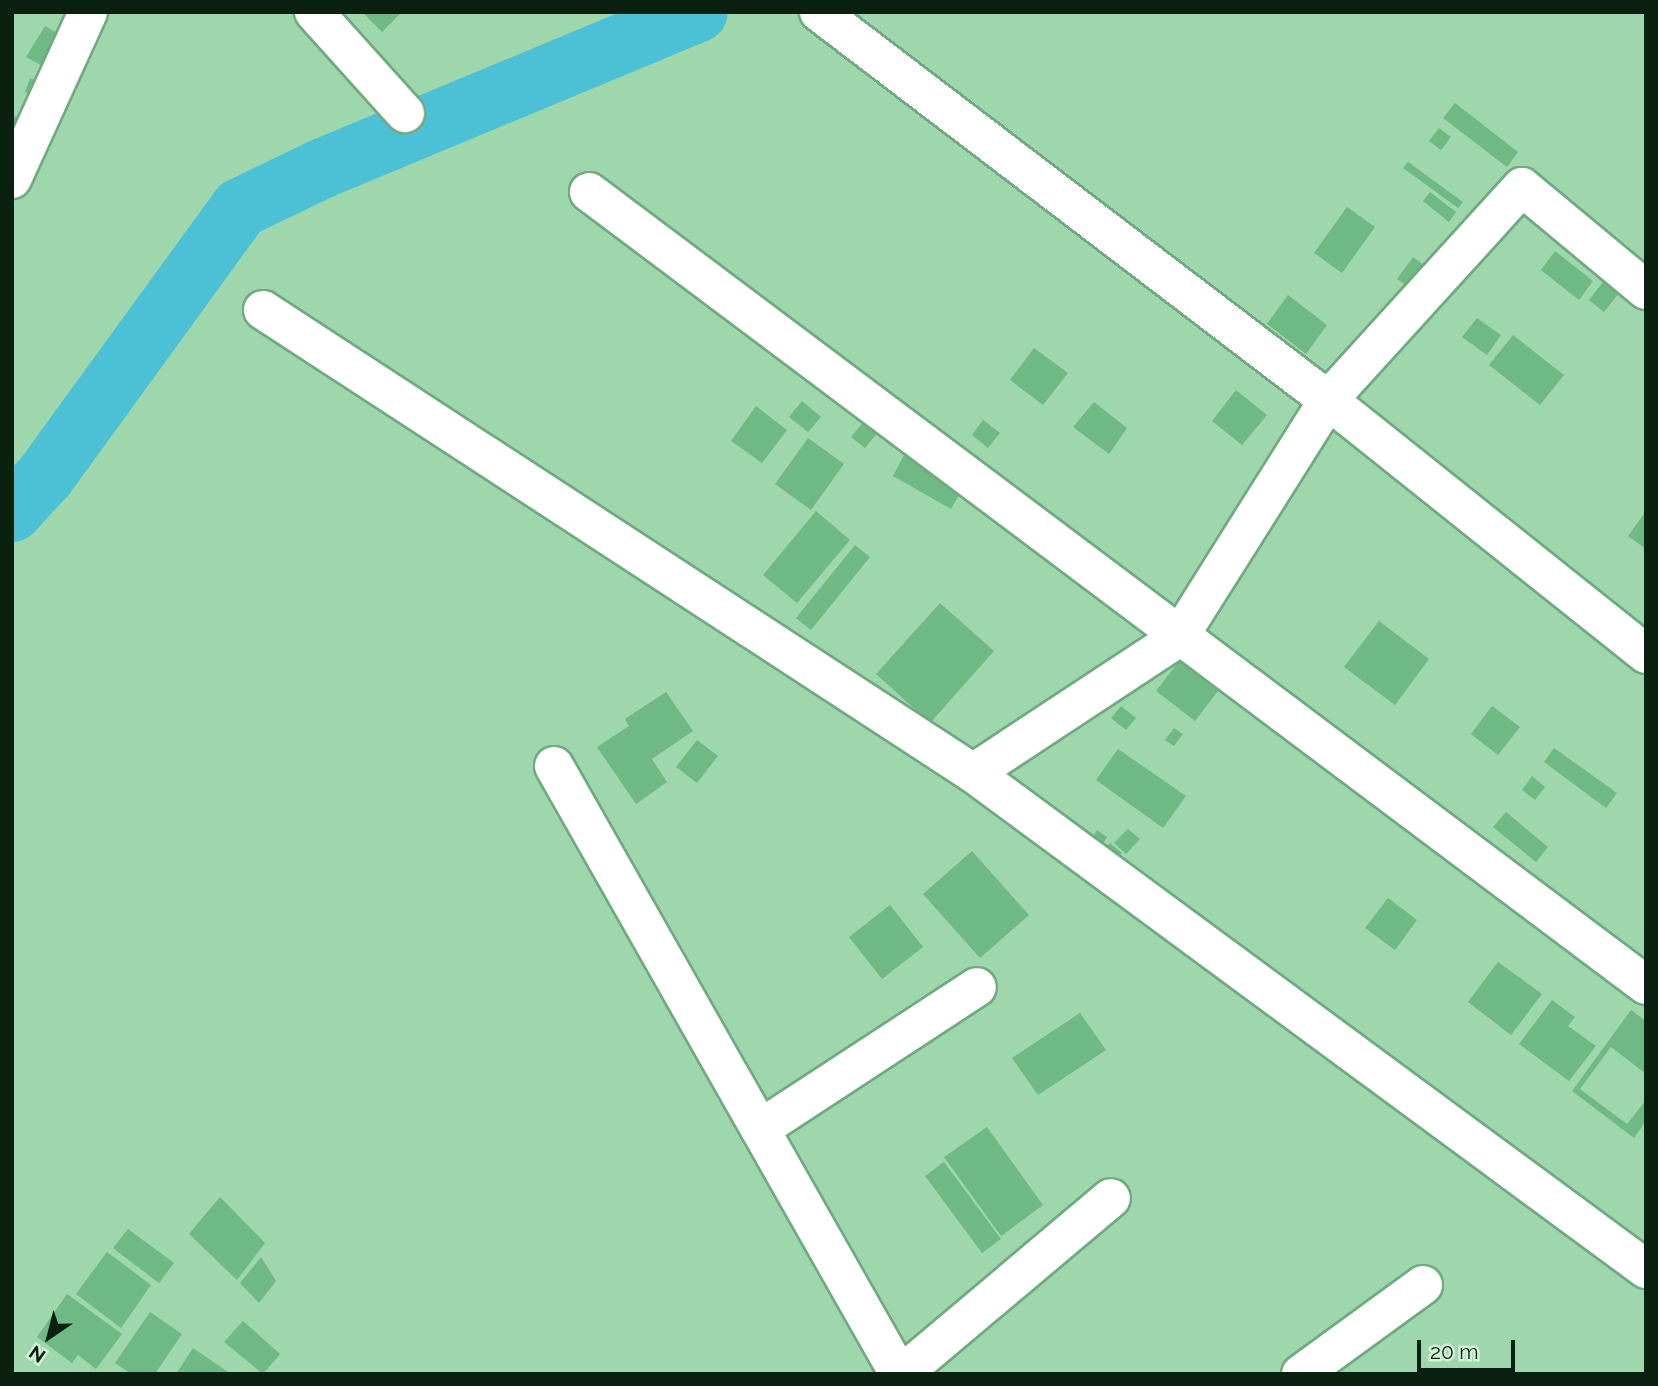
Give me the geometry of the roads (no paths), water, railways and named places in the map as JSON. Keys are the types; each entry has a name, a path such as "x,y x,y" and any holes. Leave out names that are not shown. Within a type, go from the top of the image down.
{"street":[{"path":"12,179 88,12"},
{"path":"314,12 405,113"},
{"path":"819,12 1328,400 1646,654"},
{"path":"973,774 1179,637 1328,400 1522,187 1646,290"},
{"path":"589,192 1646,985"},
{"path":"263,310 973,774 1646,1269"},
{"path":"554,766 901,1374 1111,1198"},
{"path":"760,1129 977,987"},
{"path":"1301,1374 1423,1285"}],"waterway":[{"path":"12,512 46,475 240,208 321,169 698,12"}]}
